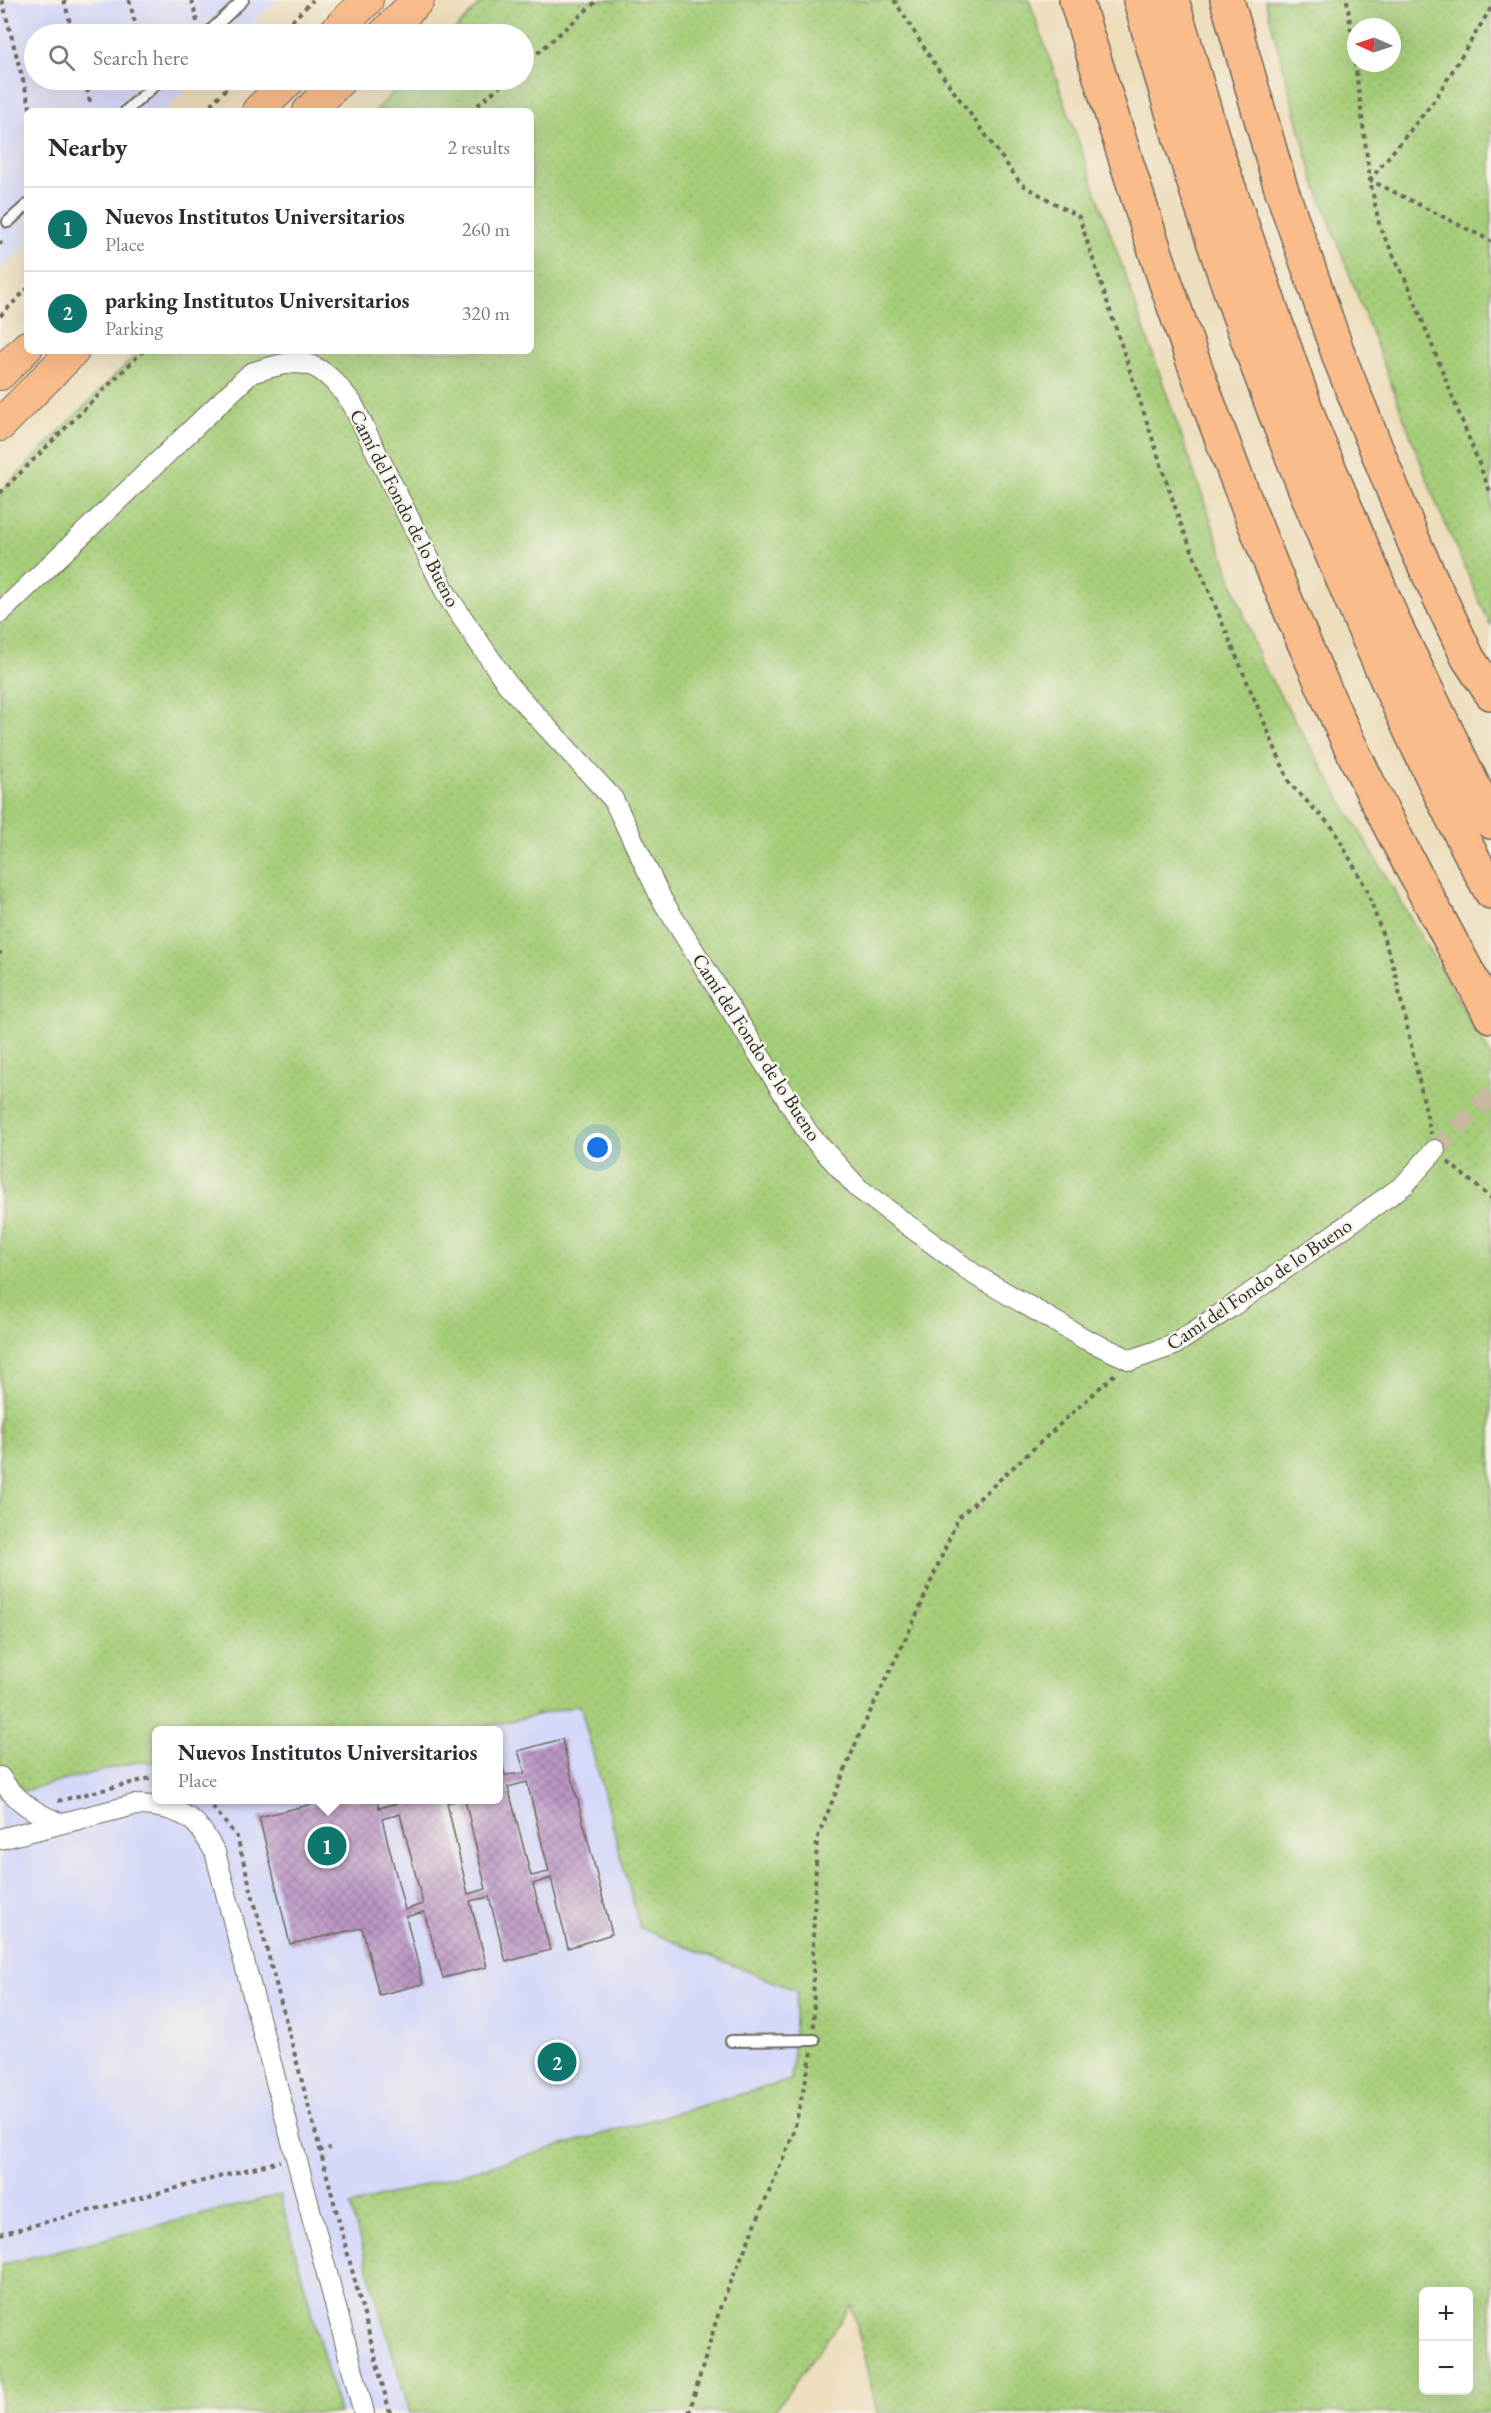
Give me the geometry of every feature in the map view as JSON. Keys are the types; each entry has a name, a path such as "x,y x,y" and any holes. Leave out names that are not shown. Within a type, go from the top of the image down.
{"highway":[{"path":"1076,0 1170,296 1231,465 1272,566 1360,765 1491,1016"},
{"path":"1140,0 1180,141 1239,314 1284,435 1329,549 1387,681 1491,892"},
{"path":"1173,0 1219,159 1314,432 1395,625 1491,822"},
{"path":"1227,0 1280,185 1340,359 1416,547 1468,658 1491,693"}],"main road":[{"path":"343,24 367,0"},
{"path":"394,24 418,0"},
{"path":"261,108 279,90"},
{"path":"312,108 330,90"},
{"path":"0,374 24,350"},
{"path":"0,425 70,354"}],"street":[{"name":"Camí del Fondo de lo Bueno","path":"0,613 201,418 251,373 276,365 302,362 332,377 352,403 448,597 508,685 613,799 662,900 809,1134 858,1188 975,1275 1085,1339 1131,1360 1174,1345 1232,1307 1404,1185 1435,1150"},
{"path":"0,1776 11,1793 20,1801 39,1815 59,1823"},
{"path":"0,1839 134,1805 151,1805 175,1811 195,1822 215,1852 364,2413"}],"lane":[{"path":"218,24 243,0"},
{"path":"129,108 149,90"},
{"path":"8,222 24,208"},
{"path":"731,2041 814,2040"}],"path":[{"path":"2,0 24,84"},
{"path":"64,0 70,24"},
{"path":"129,0 135,24"},
{"path":"192,0 197,24"},
{"path":"289,24 312,0"},
{"path":"534,56 598,0"},
{"path":"894,0 937,68 1021,184 1079,218 1180,522 1290,784 1333,828 1367,890 1393,965 1435,1150 1491,1198"},
{"path":"1347,0 1370,180 1380,228 1409,288 1491,494"},
{"path":"1370,180 1434,101 1491,8"},
{"path":"26,90 30,108"},
{"path":"87,90 90,102"},
{"path":"207,108 225,90"},
{"path":"474,108 495,90"},
{"path":"1370,180 1491,241"},
{"path":"0,316 24,292"},
{"path":"0,493 140,354"},
{"path":"689,2413 720,2308 793,2135 814,2040 813,1939 817,1839 860,1733 915,1620 958,1518 1131,1360"},
{"path":"52,1801 152,1778"},
{"path":"210,1804 237,1837 390,2413"},
{"path":"0,2234 330,2148"}],"shaded area":[{"path":"0,0 277,0 252,24 24,24 24,90 186,90 167,108 24,108 24,248 0,271"},
{"path":"581,1705 640,1928 797,1991 791,2080 350,2206 410,2413 0,2413 0,1797 136,1762 152,1762 152,1804 503,1804 503,1726 489,1726"}],"green space":[{"path":"484,0 1029,0 1260,661 1491,1056 1491,2413 877,2413 852,2305 773,2413 410,2413 350,2206 791,2080 797,1991 640,1928 580,1705 489,1726 152,1726 152,1762 136,1762 0,1797 0,492 136,354 534,354 534,108 378,108 396,90 534,90 534,24 460,24"},
{"path":"1265,0 1491,0 1491,627 1437,505 1313,178"},
{"path":"280,2195 339,2413 0,2413 0,2265"}],"building":[{"path":"562,1739 612,1934 568,1948 551,1878 533,1884 550,1950 506,1962 489,1897 470,1901 487,1967 443,1978 424,1912 406,1917 423,1984 379,1995 362,1928 290,1944 259,1817 313,1804 378,1804 379,1808 393,1804 447,1804 468,1894 486,1889 466,1804 503,1804 503,1768 505,1775 525,1773 518,1751","holes":["527,1782 549,1872 531,1876 508,1787","400,1814 423,1904 405,1910 382,1819"]}],"tunnel":[{"path":"1435,1150 1491,1095"}],"place":[{"name":"Nuevos Institutos Universitarios","path":"327,1846"},
{"name":"parking Institutos Universitarios","path":"557,2062"}]}
